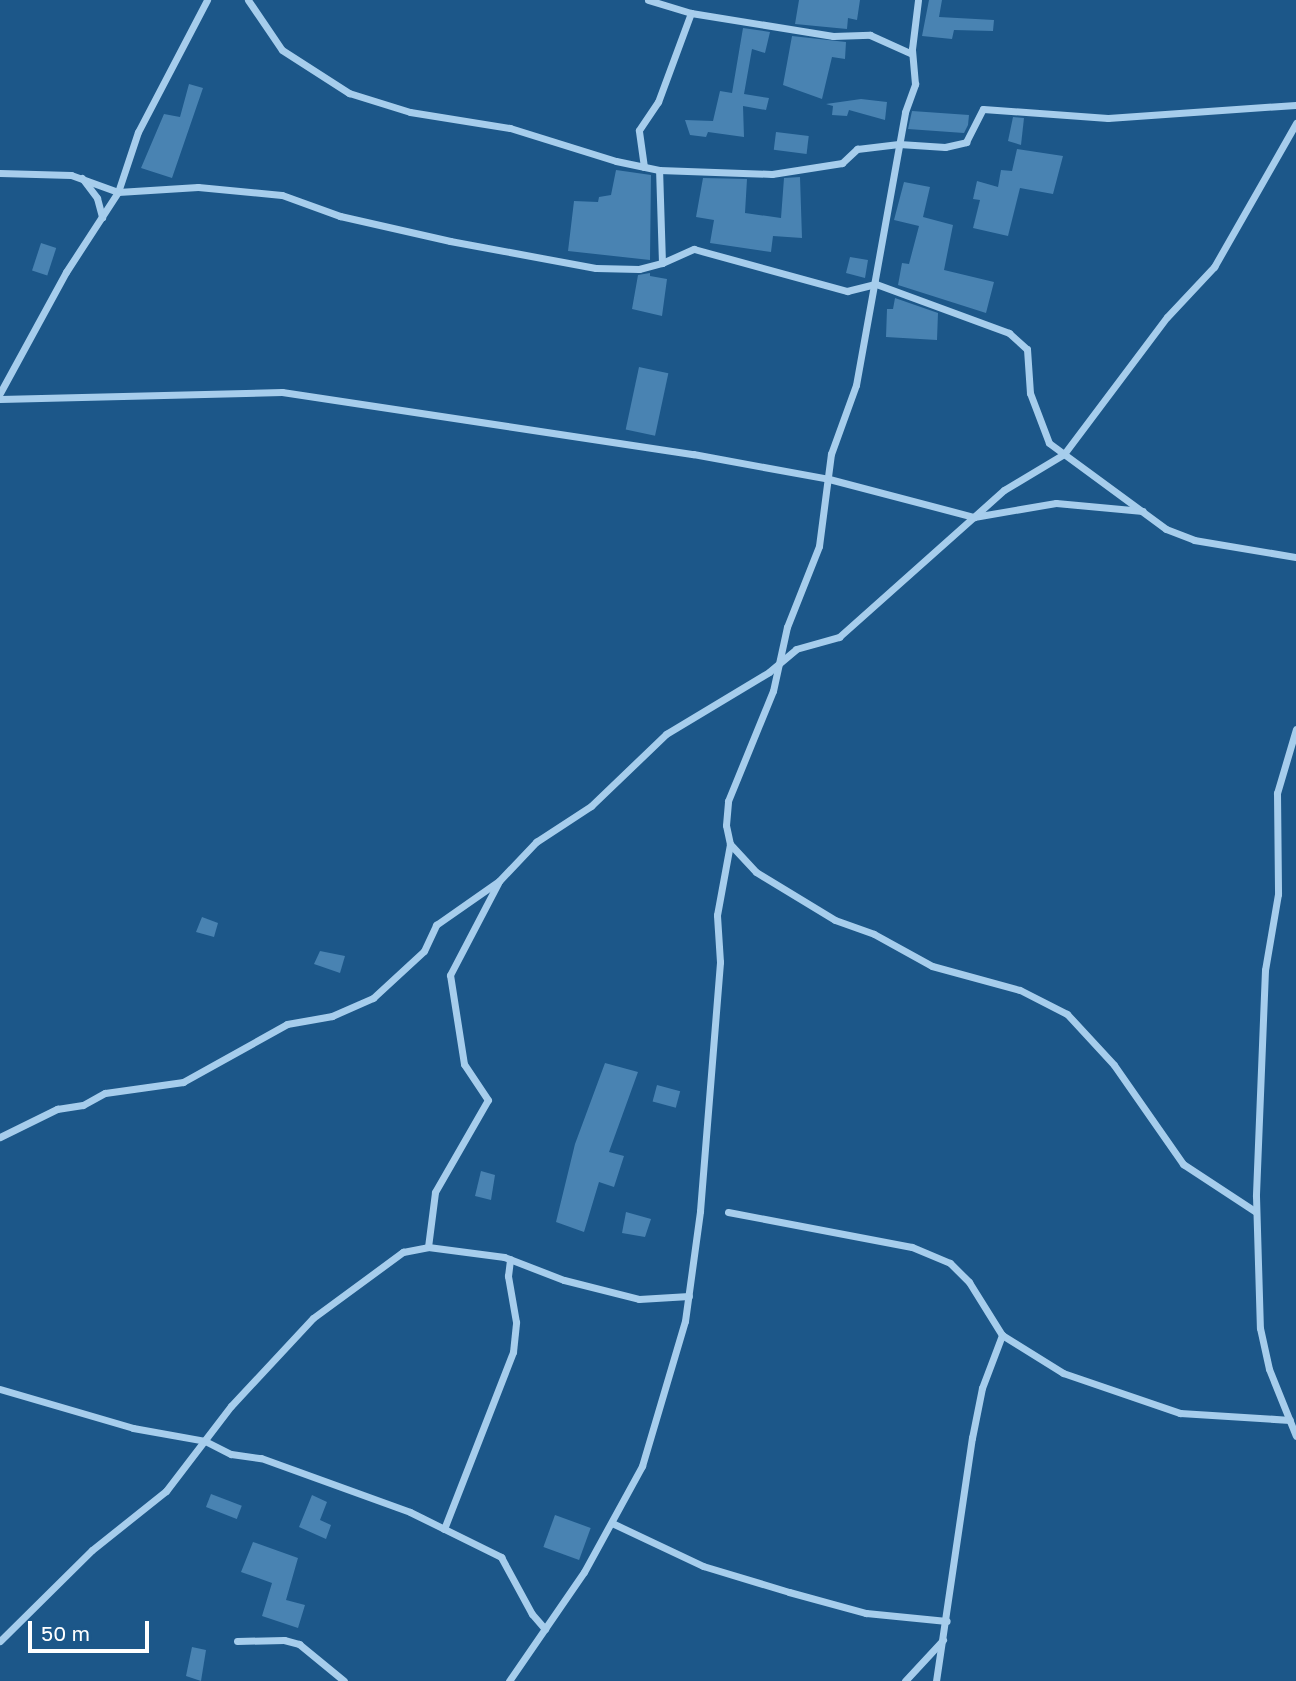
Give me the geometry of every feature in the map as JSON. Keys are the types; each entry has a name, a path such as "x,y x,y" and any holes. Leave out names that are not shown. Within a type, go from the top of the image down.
{"street":[{"path":"0,393 118,192 138,132 207,0"},
{"path":"248,0 282,50 316,76 349,93 410,112 531,133 659,170 772,174 842,163 857,149 899,144 945,147 965,142 984,109 1108,118 1296,105"},
{"path":"648,0 691,13 833,36 870,35 912,54"},
{"path":"509,1681 612,1523 642,1466 689,1296 720,974 718,915 730,844 726,825 728,801 779,674 776,663 819,545 835,437 856,385 865,321 876,284 899,144 915,84 912,54 918,0"},
{"path":"644,167 639,130 658,102 691,13"},
{"path":"0,1137 57,1109 83,1105 105,1093 183,1082 287,1024 353,1009 373,998 424,951 436,925 499,881 536,842 591,806 666,734 796,649 839,637 1004,490 1064,454 1167,317 1214,267 1296,123"},
{"path":"659,170 662,263"},
{"path":"0,173 82,178 118,192 198,187 282,195 340,216 596,268 639,269 662,263 694,249 847,291 876,284 1019,339 1027,349 1030,393 1049,443 1166,529 1194,540 1296,557"},
{"path":"82,178 97,198 102,217"},
{"path":"0,400 282,391 829,479 974,517 1056,503 1143,511"},
{"path":"1296,729 1278,793 1278,894 1265,970 1256,1212 1260,1328 1269,1369 1296,1436"},
{"path":"730,844 767,881 835,920 874,934 932,966 1020,990 1067,1014 1114,1065 1183,1164 1256,1212"},
{"path":"428,1247 435,1192 488,1100 464,1064 450,975 499,881"},
{"path":"728,1212 912,1247 950,1263 969,1282 1002,1335 1063,1373 1180,1413 1290,1420"},
{"path":"0,1641 92,1550 147,1511 313,1318 403,1252 428,1247 510,1258 564,1280 639,1299 689,1296"},
{"path":"444,1529 513,1352 516,1321 508,1276 510,1258"},
{"path":"936,1681 972,1438 982,1388 1002,1335"},
{"path":"0,1389 134,1428 205,1441 231,1454 261,1458 377,1499 501,1557 532,1614 545,1629"},
{"path":"612,1523 704,1566 789,1592 866,1613 947,1621"},
{"path":"905,1681 944,1639"},
{"path":"237,1641 284,1640 299,1644 344,1681"}],"building":[{"path":"799,0 860,0 857,20 848,18 847,29 795,24"},
{"path":"929,0 942,0 939,17 994,20 993,31 954,30 952,39 922,36"},
{"path":"743,28 770,32 765,53 752,49 744,94 769,98 766,110 743,106 744,137 708,132 706,137 690,135 685,120 713,121 720,91 732,93"},
{"path":"792,36 846,42 845,59 832,57 822,99 783,85"},
{"path":"189,84 203,88 172,178 141,168 164,114 180,117"},
{"path":"861,99 887,102 885,120 849,110 847,116 832,115 833,106 826,104"},
{"path":"912,111 969,115 968,125 964,133 908,129"},
{"path":"1013,117 1024,118 1021,145 1008,141"},
{"path":"776,132 809,136 807,154 774,150"},
{"path":"1017,149 1063,156 1053,194 1020,188 1008,236 973,228 980,200 973,199 977,181 998,187 1001,170 1012,171"},
{"path":"616,170 651,175 650,260 568,251 574,201 598,202 599,197 611,195"},
{"path":"800,177 802,238 773,236 771,252 710,243 714,220 696,217 703,178 747,179 745,213 781,218 784,178"},
{"path":"904,182 930,187 923,217 953,225 944,270 994,282 986,313 898,285 902,263 909,264 919,226 894,220"},
{"path":"41,243 56,248 47,276 32,271"},
{"path":"850,257 868,260 865,278 846,273"},
{"path":"650,273 650,276 667,279 662,316 632,309 638,275"},
{"path":"895,298 938,313 937,340 886,337 887,309 893,309"},
{"path":"639,367 668,373 655,436 626,430"},
{"path":"202,917 218,923 214,937 196,932"},
{"path":"320,951 345,956 340,973 314,964"},
{"path":"605,1063 638,1072 609,1152 624,1156 614,1187 599,1182 584,1232 556,1222 575,1144"},
{"path":"657,1085 680,1091 676,1108 653,1101"},
{"path":"481,1171 495,1175 491,1200 475,1196"},
{"path":"626,1212 651,1219 645,1237 622,1233"},
{"path":"211,1494 242,1506 237,1519 206,1507"},
{"path":"312,1495 327,1502 320,1520 331,1525 326,1539 299,1527"},
{"path":"555,1515 591,1528 579,1560 543,1547"},
{"path":"253,1542 298,1558 286,1600 305,1605 298,1628 262,1616 272,1583 241,1572"},
{"path":"192,1647 206,1650 201,1681 186,1676"}]}
